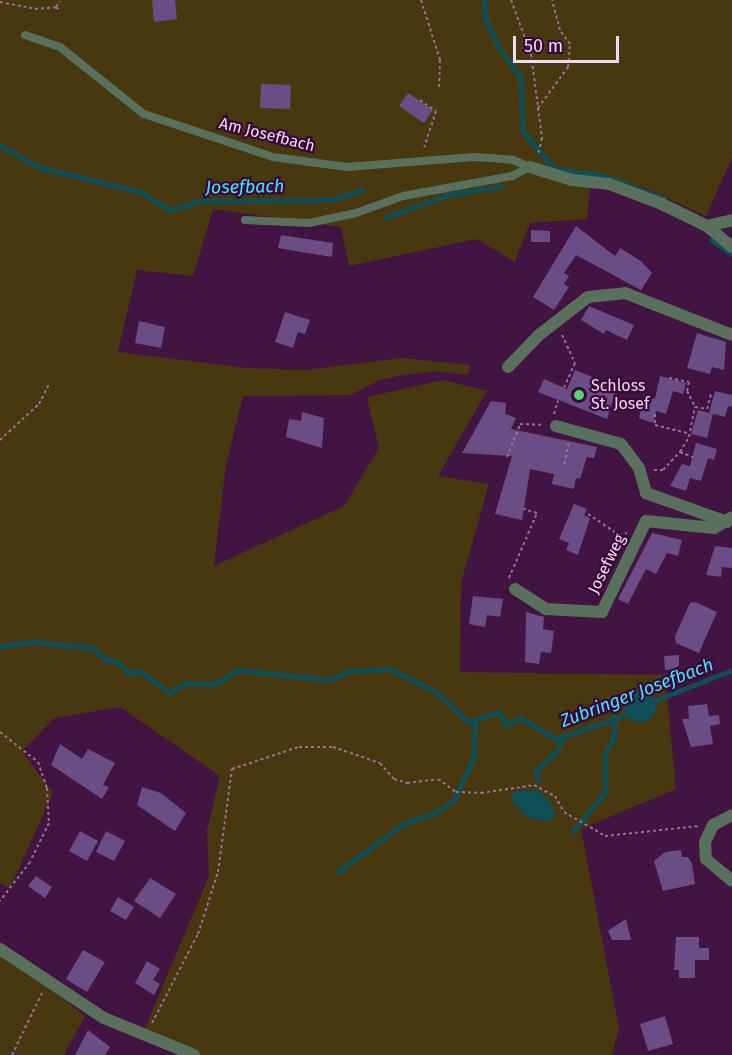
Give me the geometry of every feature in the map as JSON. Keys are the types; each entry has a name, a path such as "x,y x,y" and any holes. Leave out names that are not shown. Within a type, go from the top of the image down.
{"street":[{"name":"Am Josefbach","path":"530,167 572,180 609,184 707,226 732,247"},
{"path":"707,226 732,220"},
{"path":"508,367 557,321 588,297 626,292 732,335"},
{"name":"Josefweg","path":"556,426 621,444 639,470 646,493 730,520"},
{"name":"Josefweg","path":"515,590 546,609 602,612 646,521 714,528 730,520"},
{"path":"732,816 713,825 705,842 706,859 732,881"},
{"path":"0,949 104,1018 194,1055"}],"lane":[{"name":"Am Josefbach","path":"25,35 60,47 144,114 273,157 347,167 474,157 513,160 530,167"},
{"path":"245,220 309,223 356,213 403,196 512,176 530,167"}],"path":[{"path":"421,0 440,60 440,89"},
{"path":"511,0 526,32 542,138 530,167"},
{"path":"538,108 568,67 570,44 560,30 552,0"},
{"path":"56,7 60,1"},
{"path":"0,2 34,9 56,7"},
{"path":"56,7 60,11"},
{"path":"420,100 436,111 424,147"},
{"path":"557,321 575,363 564,388"},
{"path":"639,470 663,470 680,452 690,434 695,407 687,391 689,382 669,378"},
{"path":"0,440 39,404 49,384"},
{"path":"695,407 707,409 711,394"},
{"path":"655,414 654,425 690,434"},
{"path":"507,456 520,424 556,426"},
{"path":"564,464 571,430"},
{"path":"680,452 693,457"},
{"path":"515,590 506,584 537,513 524,510"},
{"path":"588,514 619,535 641,530"},
{"path":"0,732 38,762 47,788 49,823 24,871 0,901"},
{"path":"145,1036 198,934 218,872 232,769 299,747 333,747 380,763 394,779 407,783 438,779 456,792 534,785 555,796 564,812 580,819 605,836 713,825"},
{"path":"12,1055 49,980"}],"shaded area":[{"path":"0,0 732,0 732,158 706,216 643,187 591,177 587,219 530,223 515,262 477,239 349,266 341,227 213,209 193,276 137,270 118,352 247,368 306,370 402,358 470,365 468,375 438,371 403,375 380,380 350,395 243,396 226,465 214,566 344,506 379,448 367,397 443,380 487,391 438,476 489,484 461,583 460,672 665,675 676,789 581,829 619,1028 612,1055 191,1055 142,1035 209,876 207,830 220,776 120,707 54,718 22,751 53,793 10,888 0,883","holes":["539,790 546,822 525,816 515,791"]},
{"path":"0,949 85,1016 64,1055 0,1055"}],"water":[{"path":"640,690 651,695 656,706 651,717 640,722 629,717 624,706 629,695"},
{"path":"539,790 553,806 555,817 546,822 525,816 510,798 515,791"}],"building":[{"path":"152,0 175,0 177,19 154,22"},
{"path":"261,84 291,85 290,109 260,108"},
{"path":"408,93 433,110 424,123 399,106"},
{"path":"576,226 615,256 620,248 641,261 652,273 641,290 576,255 564,273 569,276 564,284 569,287 554,310 533,297"},
{"path":"531,230 550,231 550,242 531,242"},
{"path":"281,235 333,243 332,257 278,248"},
{"path":"589,306 634,325 627,340 606,330 604,334 581,320"},
{"path":"285,312 310,320 305,334 298,332 293,348 275,342"},
{"path":"139,321 165,327 161,348 135,343"},
{"path":"697,333 726,342 724,370 712,367 710,374 687,368"},
{"name":"Schloss St. Josef","path":"575,370 617,387 607,419 538,392 544,379 567,389"},
{"path":"660,376 686,383 683,394 673,391 666,414 656,411 653,423 639,418 644,396 655,399"},
{"path":"715,391 732,395 732,407 728,406 725,417 709,413"},
{"path":"491,401 506,403 505,414 516,418 511,429 597,447 594,458 587,457 580,479 576,478 574,489 552,484 554,474 530,469 522,520 495,514 512,456 462,453"},
{"path":"698,410 713,414 707,438 691,434"},
{"path":"302,412 324,418 322,448 286,437 289,419 301,421"},
{"path":"696,443 717,449 714,460 708,458 701,481 690,478 686,491 670,486 682,464 690,466"},
{"path":"574,504 587,509 584,515 590,518 578,555 566,550 569,543 559,539"},
{"path":"652,533 682,540 678,556 667,553 656,574 646,569 628,604 618,599"},
{"path":"715,546 732,548 732,568 722,567 721,577 706,575"},
{"path":"473,596 503,599 500,617 487,615 485,627 469,624"},
{"path":"695,602 717,612 699,653 676,643 675,636 690,603"},
{"path":"526,612 544,617 543,629 554,631 551,653 541,652 539,664 525,662"},
{"path":"679,655 679,669 665,670 664,656"},
{"path":"707,704 709,716 719,715 720,724 710,726 713,744 691,747 682,719 689,719 688,706"},
{"path":"60,744 82,759 88,749 115,763 103,785 109,787 102,799 51,765"},
{"path":"142,787 161,793 186,813 175,831 137,805"},
{"path":"80,831 98,841 87,861 69,851"},
{"path":"106,831 125,841 114,861 96,852"},
{"path":"681,850 682,857 688,857 692,864 695,884 663,891 654,861 665,852"},
{"path":"36,876 52,887 45,898 28,886"},
{"path":"150,878 176,894 160,918 134,901"},
{"path":"118,897 134,907 126,920 110,911"},
{"path":"626,919 631,940 612,940 608,931"},
{"path":"676,937 699,937 699,948 709,948 709,960 695,960 695,978 679,978 679,970 674,970"},
{"path":"83,950 105,962 87,992 66,979"},
{"path":"147,961 160,969 153,980 160,984 154,995 135,983"},
{"path":"665,1016 673,1044 648,1051 640,1024"},
{"path":"88,1030 110,1047 105,1055 75,1055"}],"waterway":[{"path":"485,0 486,19 499,47 521,77 523,131 553,167"},
{"name":"Josefbach","path":"0,145 38,167 141,192 170,210 199,201 331,200 361,190"},
{"name":"Josefbach","path":"551,168 606,176 665,199"},
{"name":"Josefbach","path":"386,217 448,195 501,186"},
{"name":"Josefbach","path":"712,240 732,254"},
{"name":"Zubringer Josefbach","path":"0,646 35,642 94,648 105,659 120,663 128,673 140,671 170,693 185,683 215,684 238,670 328,680 350,671 390,669 433,690 469,722 499,712 507,725 520,718 557,739 628,714"},
{"name":"Zubringer Josefbach","path":"654,701 732,670"},
{"path":"573,831 605,792 605,755 614,737 614,717"},
{"path":"338,872 403,824 435,813 454,800 473,759 475,722"},
{"path":"538,781 536,770 557,751 563,736"}],"place":[{"name":"Schloss St. Josef","path":"579,395"}]}
